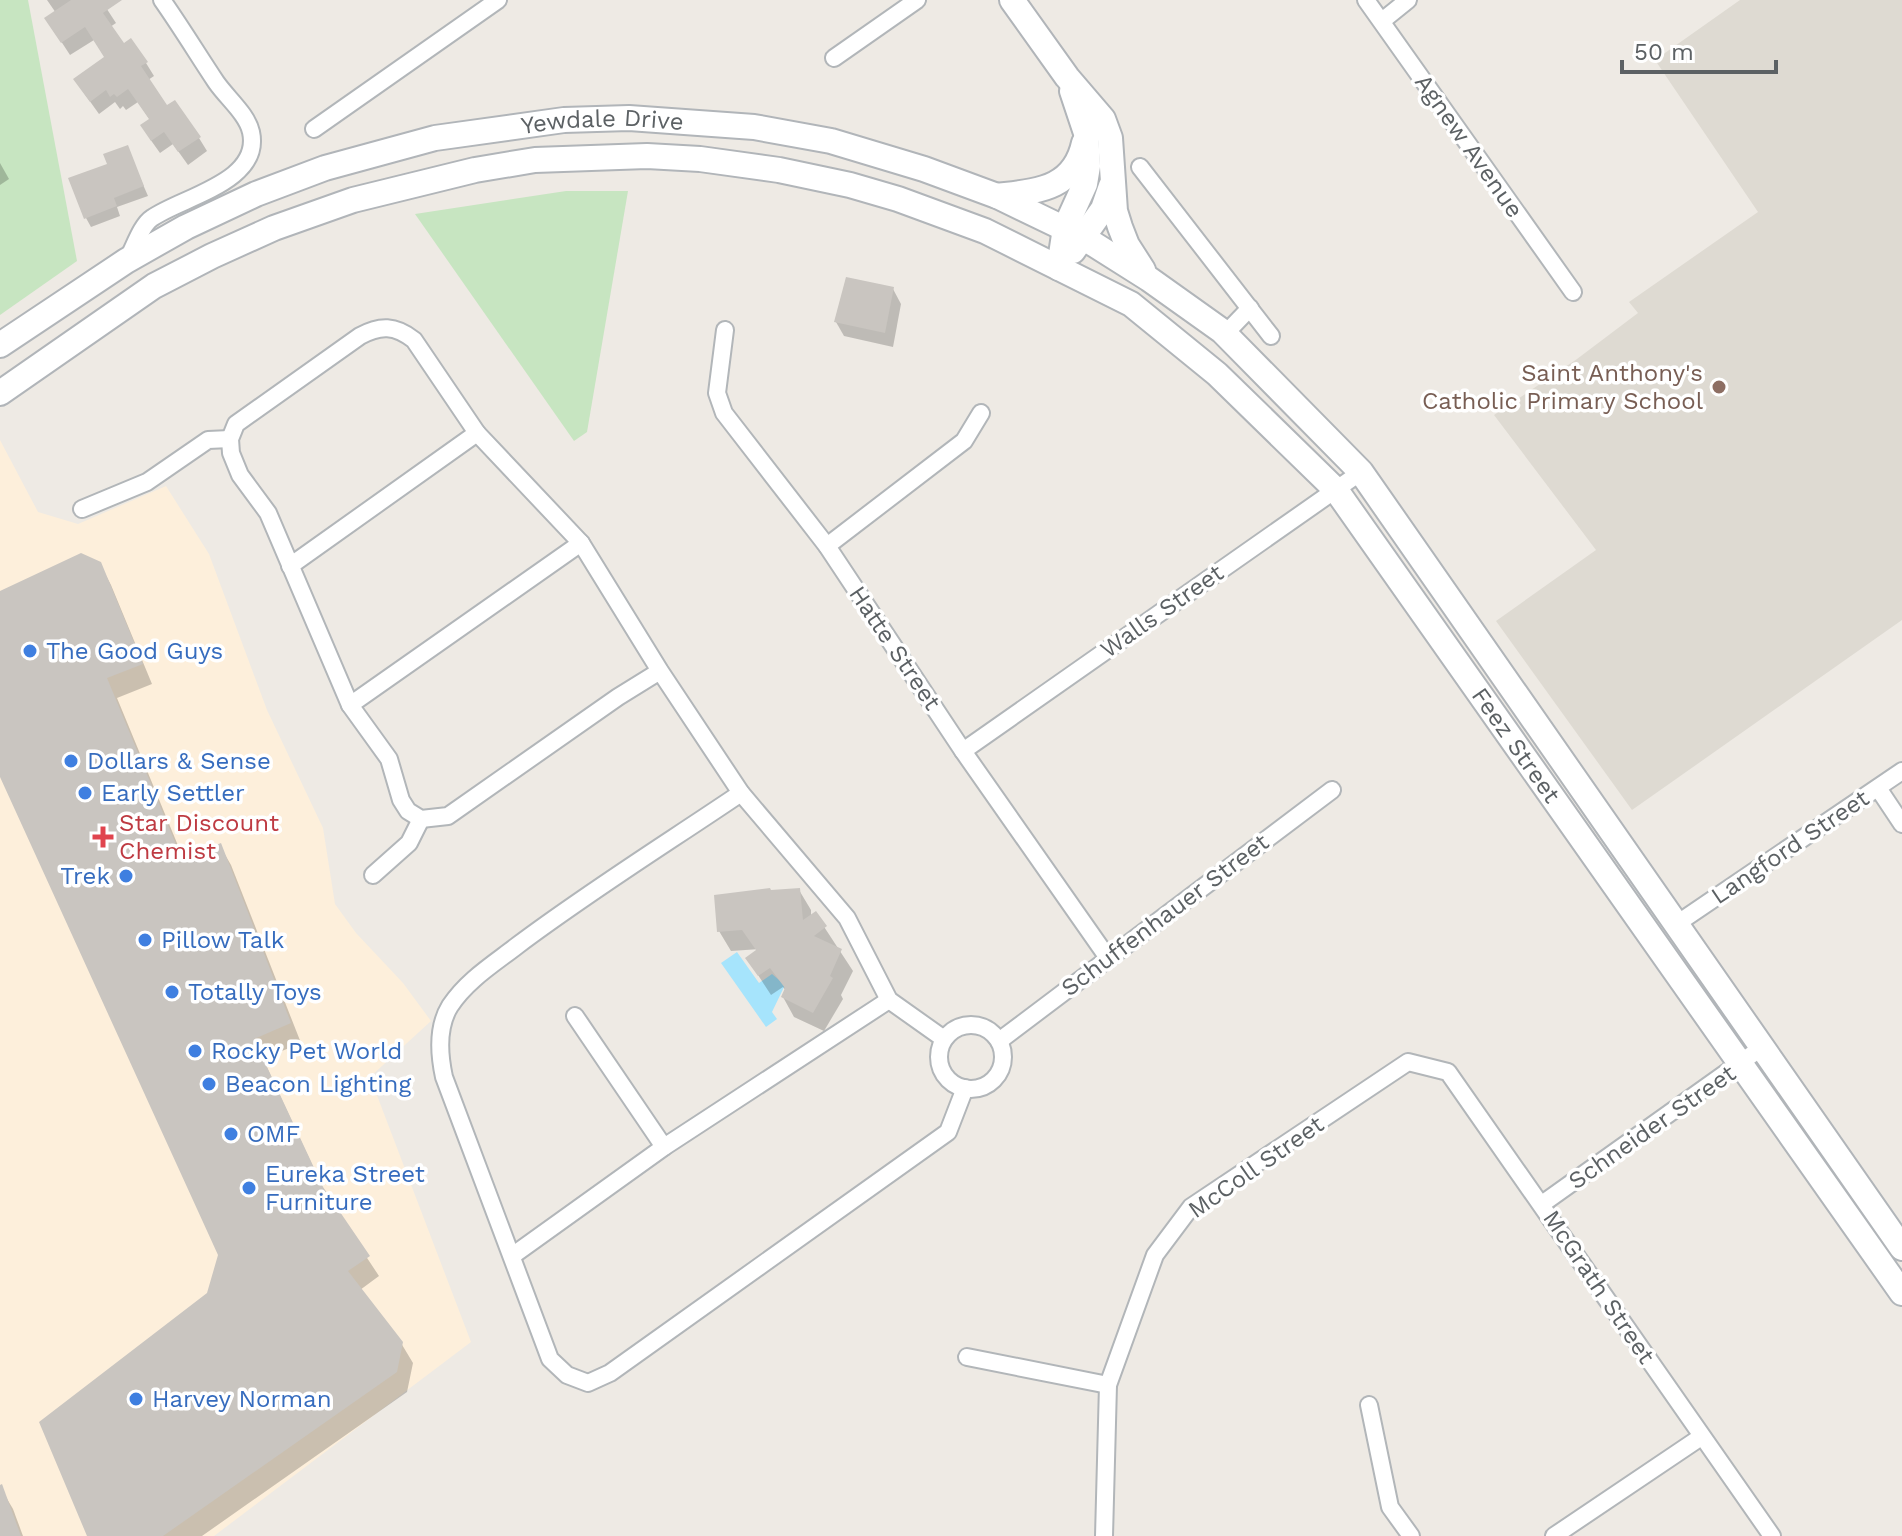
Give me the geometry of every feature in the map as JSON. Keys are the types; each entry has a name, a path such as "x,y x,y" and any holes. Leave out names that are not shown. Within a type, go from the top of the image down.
{"main road":[{"path":"1012,0 1067,77 1103,119 1110,138 1115,211 1127,245 1149,279"},
{"path":"1059,268 1074,233 1088,166 1086,133 1067,77"},
{"name":"Yewdale Drive","path":"0,345 126,261 186,227 256,194 325,168 435,138 564,120 629,118 754,127 831,141 924,169 997,196 1074,233"},
{"path":"997,196 1045,190 1061,179 1074,167 1086,133"},
{"name":"Yewdale Drive","path":"0,393 154,286 274,228 353,200 409,185 535,160 647,156 700,159 779,170 898,199 985,231 1059,268"},
{"path":"1074,233 1103,209 1114,176"},
{"name":"Feez Street","path":"1074,233 1149,279 1225,334 1361,472 1902,1248"},
{"name":"Feez Street","path":"1059,268 1131,304 1217,374 1336,490 1902,1293"}],"street":[{"path":"126,261 149,219 223,182 243,167 250,155 251,131 244,118 162,0"},
{"path":"314,129 498,0"},
{"path":"834,58 917,0"},
{"name":"Agnew Avenue","path":"1366,0 1573,292"},
{"path":"1382,21 1408,0"},
{"path":"1140,167 1271,336"},
{"path":"1225,334 1250,308"},
{"path":"660,671 448,816 421,819 408,811 401,800 389,759 350,705 268,513 240,475 231,453 230,439 236,424 360,336 376,328 391,327 403,331 414,340 477,433 581,543 660,671 741,793 847,918 889,1000 944,1039"},
{"name":"Hatte Street","path":"725,330 717,393 724,413 827,546 963,751 1108,958"},
{"path":"827,546 964,441 981,413"},
{"path":"290,566 477,433"},
{"path":"82,509 147,482 208,440 230,439"},
{"name":"Walls Street","path":"963,751 1361,472"},
{"path":"350,705 581,543"},
{"name":"Langford Street","path":"1678,923 1902,771"},
{"path":"1878,788 1902,824"},
{"name":"Schuffenhauer Street","path":"999,1041 1332,790"},
{"path":"741,793 545,925 473,980 449,1007 439,1055 444,1077 550,1359 567,1375 588,1383 610,1373 948,1132 965,1088"},
{"path":"373,875 409,843 421,819"},
{"path":"512,1256 664,1147 889,1000"},
{"path":"575,1016 664,1147"},
{"path":"972,1024 992,1032 999,1041 1003,1061 994,1079 986,1085 965,1088 956,1085 941,1070 939,1049 944,1039 961,1026 972,1024"},
{"name":"Schneider Street","path":"1542,1204 1761,1048"},
{"name":"McGrath Street","path":"1408,1062 1448,1072 1772,1536"},
{"name":"McColl Street","path":"1104,1536 1108,1385 1155,1255 1191,1207 1408,1062"},
{"path":"967,1357 1108,1385"},
{"path":"1369,1405 1390,1507 1411,1536"},
{"path":"1554,1536 1701,1437"}],"shaded area":[{"name":"Saint Anthony's Catholic Primary School","path":"1740,0 1902,0 1902,620 1632,810 1496,621 1596,550 1494,415 1638,313 1629,302 1758,212 1655,60"},
{"path":"0,440 38,512 78,524 166,486 209,554 267,710 323,828 335,904 356,933 403,983 431,1021 370,1077 471,1342 214,1536 0,1536"}],"green space":[{"path":"0,0 28,0 77,261 0,315"},
{"path":"566,191 628,191 587,432 574,441 415,214"}],"water":[{"path":"737,952 759,983 772,974 785,985 772,1012 777,1019 766,1027 721,963"}],"building":[{"path":"71,0 122,0 103,13 124,43 131,38 148,62 141,66 167,105 175,100 201,137 178,152 164,132 151,141 140,125 149,119 128,89 117,97 114,94 110,97 106,90 90,102 73,79 104,57 85,27 61,43 44,18"},
{"path":"128,145 144,186 114,198 117,206 84,219 68,178 107,164 103,154"},
{"path":"846,277 894,287 885,333 834,322"},
{"path":"81,553 101,562 143,664 107,678 182,859 221,843 291,1023 254,1039 323,1187 370,1256 348,1271 403,1342 397,1372 163,1536 87,1536 39,1422 207,1293 218,1255 0,777 0,591"},
{"path":"770,888 800,888 803,920 816,911 827,926 814,936 842,949 830,976 833,978 813,1013 781,997 785,988 770,968 758,976 745,958 756,950 742,930 717,932 714,895"},
{"path":"2,1484 21,1536 0,1536"}],"place":[{"name":"Saint Anthony's Catholic Primary School","path":"1719,387"},
{"name":"The Good Guys","path":"30,651"},
{"name":"Dollars & Sense","path":"71,761"},
{"name":"Early Settler","path":"85,793"},
{"name":"Star Discount Chemist","path":"103,837"},
{"name":"Trek","path":"126,876"},
{"name":"Pillow Talk","path":"145,940"},
{"name":"Totally Toys","path":"172,992"},
{"name":"Rocky Pet World","path":"195,1051"},
{"name":"Beacon Lighting","path":"209,1084"},
{"name":"OMF","path":"231,1134"},
{"name":"Eureka Street Furniture","path":"249,1188"},
{"name":"Harvey Norman","path":"136,1399"}]}
